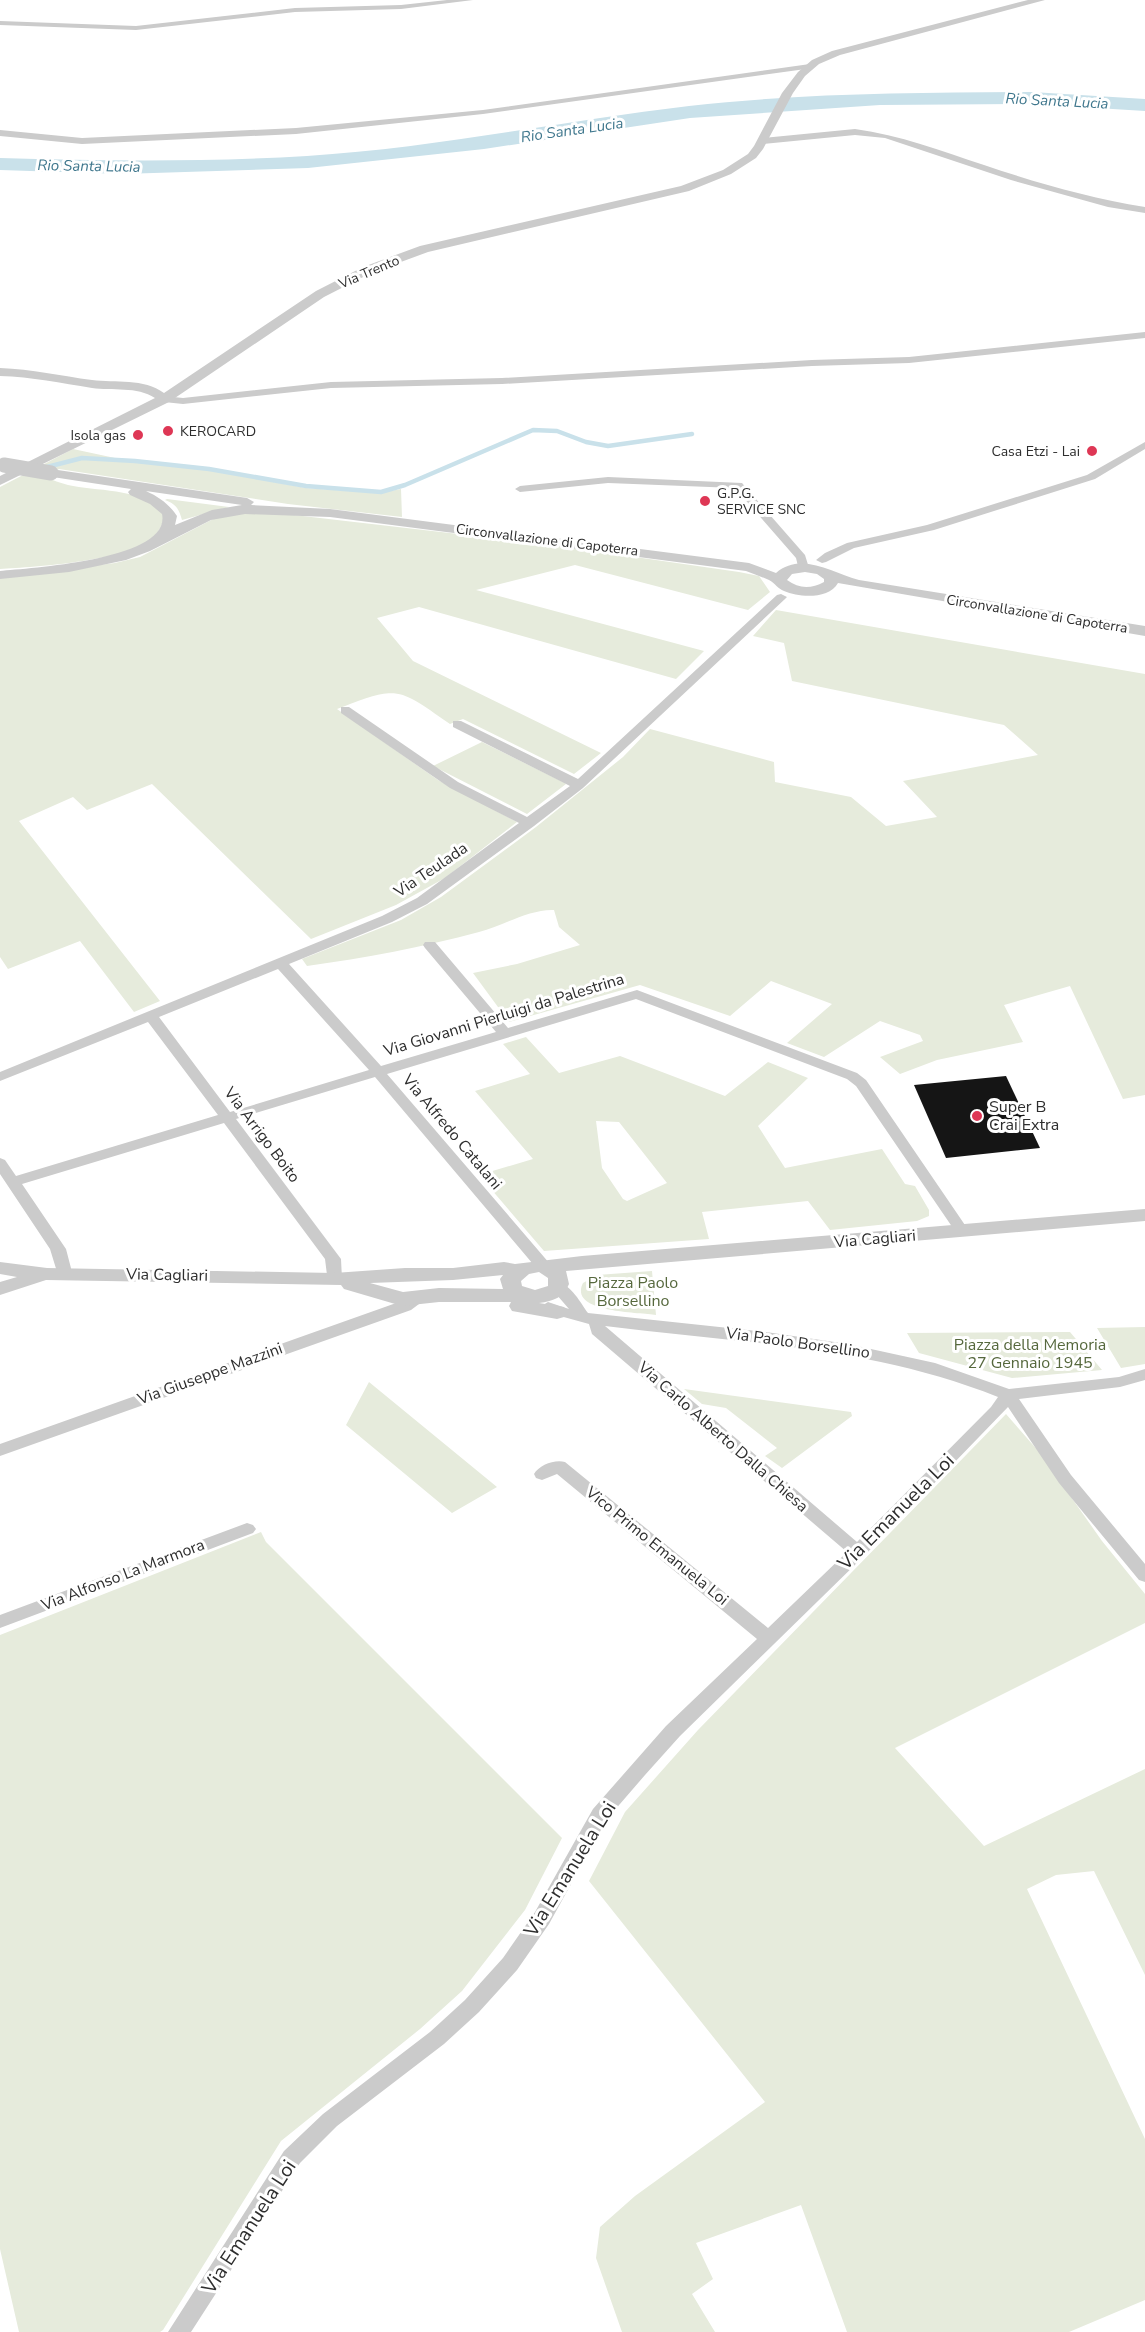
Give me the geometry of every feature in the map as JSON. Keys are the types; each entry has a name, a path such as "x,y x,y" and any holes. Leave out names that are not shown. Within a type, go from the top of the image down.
{"street":[{"path":"0,23 136,28 295,10 401,8 470,0"},
{"path":"0,133 82,141 296,131 483,112 810,66 836,53 1040,0"},
{"name":"Via Trento","path":"0,481 164,399 320,294 367,270 424,249 685,189 721,175 752,156 797,80 810,66"},
{"path":"764,139 844,133 878,135 905,141 1029,182 1108,204 1145,210"},
{"path":"93,384 119,398 183,401 331,385 502,381 812,363 909,360 1145,335"},
{"path":"136,387 177,379 215,366"},
{"path":"0,372 32,373 93,384 136,387 153,391 164,399"},
{"path":"105,429 116,416 119,406"},
{"name":"Via Teulada","path":"0,1077 387,919 422,902 579,785 829,555 851,545 930,528 1091,477 1145,445"},
{"name":"Circonvallazione di Capoterra","path":"2,465 75,478 338,514 749,567 1145,631"},
{"path":"75,478 89,484 137,492 154,500 164,507 170,516 168,527 162,538"},
{"path":"519,489 608,480 738,485 801,556 805,576 802,591 805,576"},
{"path":"0,575 113,559 133,553 199,519 240,509 260,508 313,514 338,514"},
{"path":"345,710 454,785 529,823"},
{"path":"457,724 579,785"},
{"path":"430,945 505,1034"},
{"name":"Via Alfredo Catalani","path":"280,963 378,1072 545,1267"},
{"name":"Via Giovanni Pierluigi da Palestrina","path":"12,1182 643,994 846,1072 861,1083 962,1231"},
{"name":"Via Arrigo Boito","path":"151,1016 333,1259 334,1279"},
{"path":"0,1163 58,1250 56,1273 0,1289"},
{"name":"Via Cagliari","path":"545,1267 1145,1215"},
{"path":"524,1245 520,1269 510,1279 510,1284 518,1293 527,1296 545,1296 559,1286"},
{"name":"Via Cagliari","path":"559,1286 605,1262"},
{"path":"520,1269 545,1267 558,1275 559,1286 589,1317"},
{"name":"Via Cagliari","path":"0,1269 56,1273 334,1279 387,1284 504,1268 520,1269"},
{"name":"Via Cagliari","path":"387,1284 402,1299 527,1296"},
{"path":"470,1296 557,1312"},
{"name":"Via Paolo Borsellino","path":"527,1296 557,1312 827,1345 886,1355 933,1367 1008,1395"},
{"name":"Via Giuseppe Mazzini","path":"0,1450 405,1306 419,1298"},
{"name":"Via Carlo Alberto Dalla Chiesa","path":"589,1317 598,1330 858,1552"},
{"path":"1145,1374 1119,1382 1008,1395 1065,1479 1145,1576"},
{"name":"Via Emanuela Loi","path":"179,2332 292,2157 330,2120 438,2038 471,2006 510,1964 542,1918 600,1814 673,1731 858,1552 997,1411 1008,1395"},
{"name":"Vico Primo Emanuela Loi","path":"542,1474 559,1466 769,1639"},
{"name":"Via Alfonso La Marmora","path":"0,1622 247,1529"}],"green space":[{"path":"73,449 129,461 209,470 306,488 379,493 401,489 402,517 288,504 59,469 45,477 68,485 121,492 146,500 164,516 159,530 154,537 142,545 125,552 81,561 0,569 0,487"},
{"path":"165,500 229,507 182,520 176,507"},
{"path":"268,512 545,544 739,572 759,576 770,592 748,610 575,565 476,590 704,651 676,679 419,607 377,618 413,661 601,753 574,774 463,719 450,724 419,703 397,694 386,693 373,696 337,709 438,780 517,822 445,878 396,905 311,939 152,784 87,810 73,797 19,821 160,1001 134,1012 80,941 8,969 0,957 0,578 115,563 140,557 221,515"},
{"path":"776,610 1145,674 1145,1095 1123,1099 1070,986 1004,1005 1023,1042 937,1060 900,1074 880,1057 923,1041 920,1035 880,1021 824,1057 787,1043 832,1004 771,981 730,1016 640,985 509,1022 473,973 517,964 580,945 559,927 554,910 535,912 488,929 437,943 307,966 302,959 401,920 441,897 536,827 623,757 650,729 774,762 775,782 851,797 886,826 937,817 903,781 1038,755 1004,725 792,681 784,643 753,636"},
{"path":"482,742 566,784 527,814 433,766"},
{"path":"526,1037 559,1073 620,1056 725,1096 768,1062 808,1078 758,1126 785,1168 882,1149 905,1184 915,1186 929,1210 929,1216 917,1221 830,1230 808,1201 702,1212 709,1239 544,1251 479,1175 533,1159 475,1091 530,1074 503,1044","holes":["596,1121 619,1122 667,1183 627,1201 623,1199 602,1168"]},
{"name":"Piazza Paolo Borsellino","path":"652,1271 656,1315 595,1306 581,1293 583,1283 597,1275"},
{"path":"1145,1327 1145,1364 1121,1368 1097,1328"},
{"name":"Piazza della Memoria 27 Gennaio 1945","path":"1070,1332 1102,1370 1012,1378 919,1353 907,1333"},
{"path":"369,1382 497,1487 452,1513 346,1425"},
{"path":"684,1389 851,1412 852,1416 782,1468 765,1456 777,1448 726,1408 702,1404"},
{"path":"1006,1414 1040,1453 1102,1541 1145,1594 1145,1623 895,1748 984,1846 1145,1769 1145,1975 1094,1871 1056,1875 1027,1889 1145,2139 1145,2300 1069,2332 847,2332 801,2205 696,2243 713,2279 692,2294 715,2332 622,2332 596,2258 600,2227 635,2196 765,2102 589,1881 625,1812 698,1730"},
{"path":"261,1532 266,1542 562,1838 525,1910 462,1991 420,2029 281,2141 163,2330 160,2332 19,2332 0,2249 0,1635"}],"building":[{"name":"Super B Crai Extra","path":"1006,1076 1040,1148 946,1158 914,1085"}],"waterway":[{"name":"Rio Santa Lucia","path":"0,164 122,168 308,162 484,143 690,112 880,99 1032,98 1145,105"},
{"path":"47,467 82,458 135,461 209,469 306,486 381,492 405,485 533,430 557,431 586,442 608,446 692,434"}],"place":[{"name":"KEROCARD","path":"168,431"},
{"name":"Isola gas","path":"138,435"},
{"name":"Casa Etzi - Lai","path":"1092,451"},
{"name":"G.P.G. SERVICE SNC","path":"705,501"},
{"name":"Super B Crai Extra","path":"977,1116"}]}
